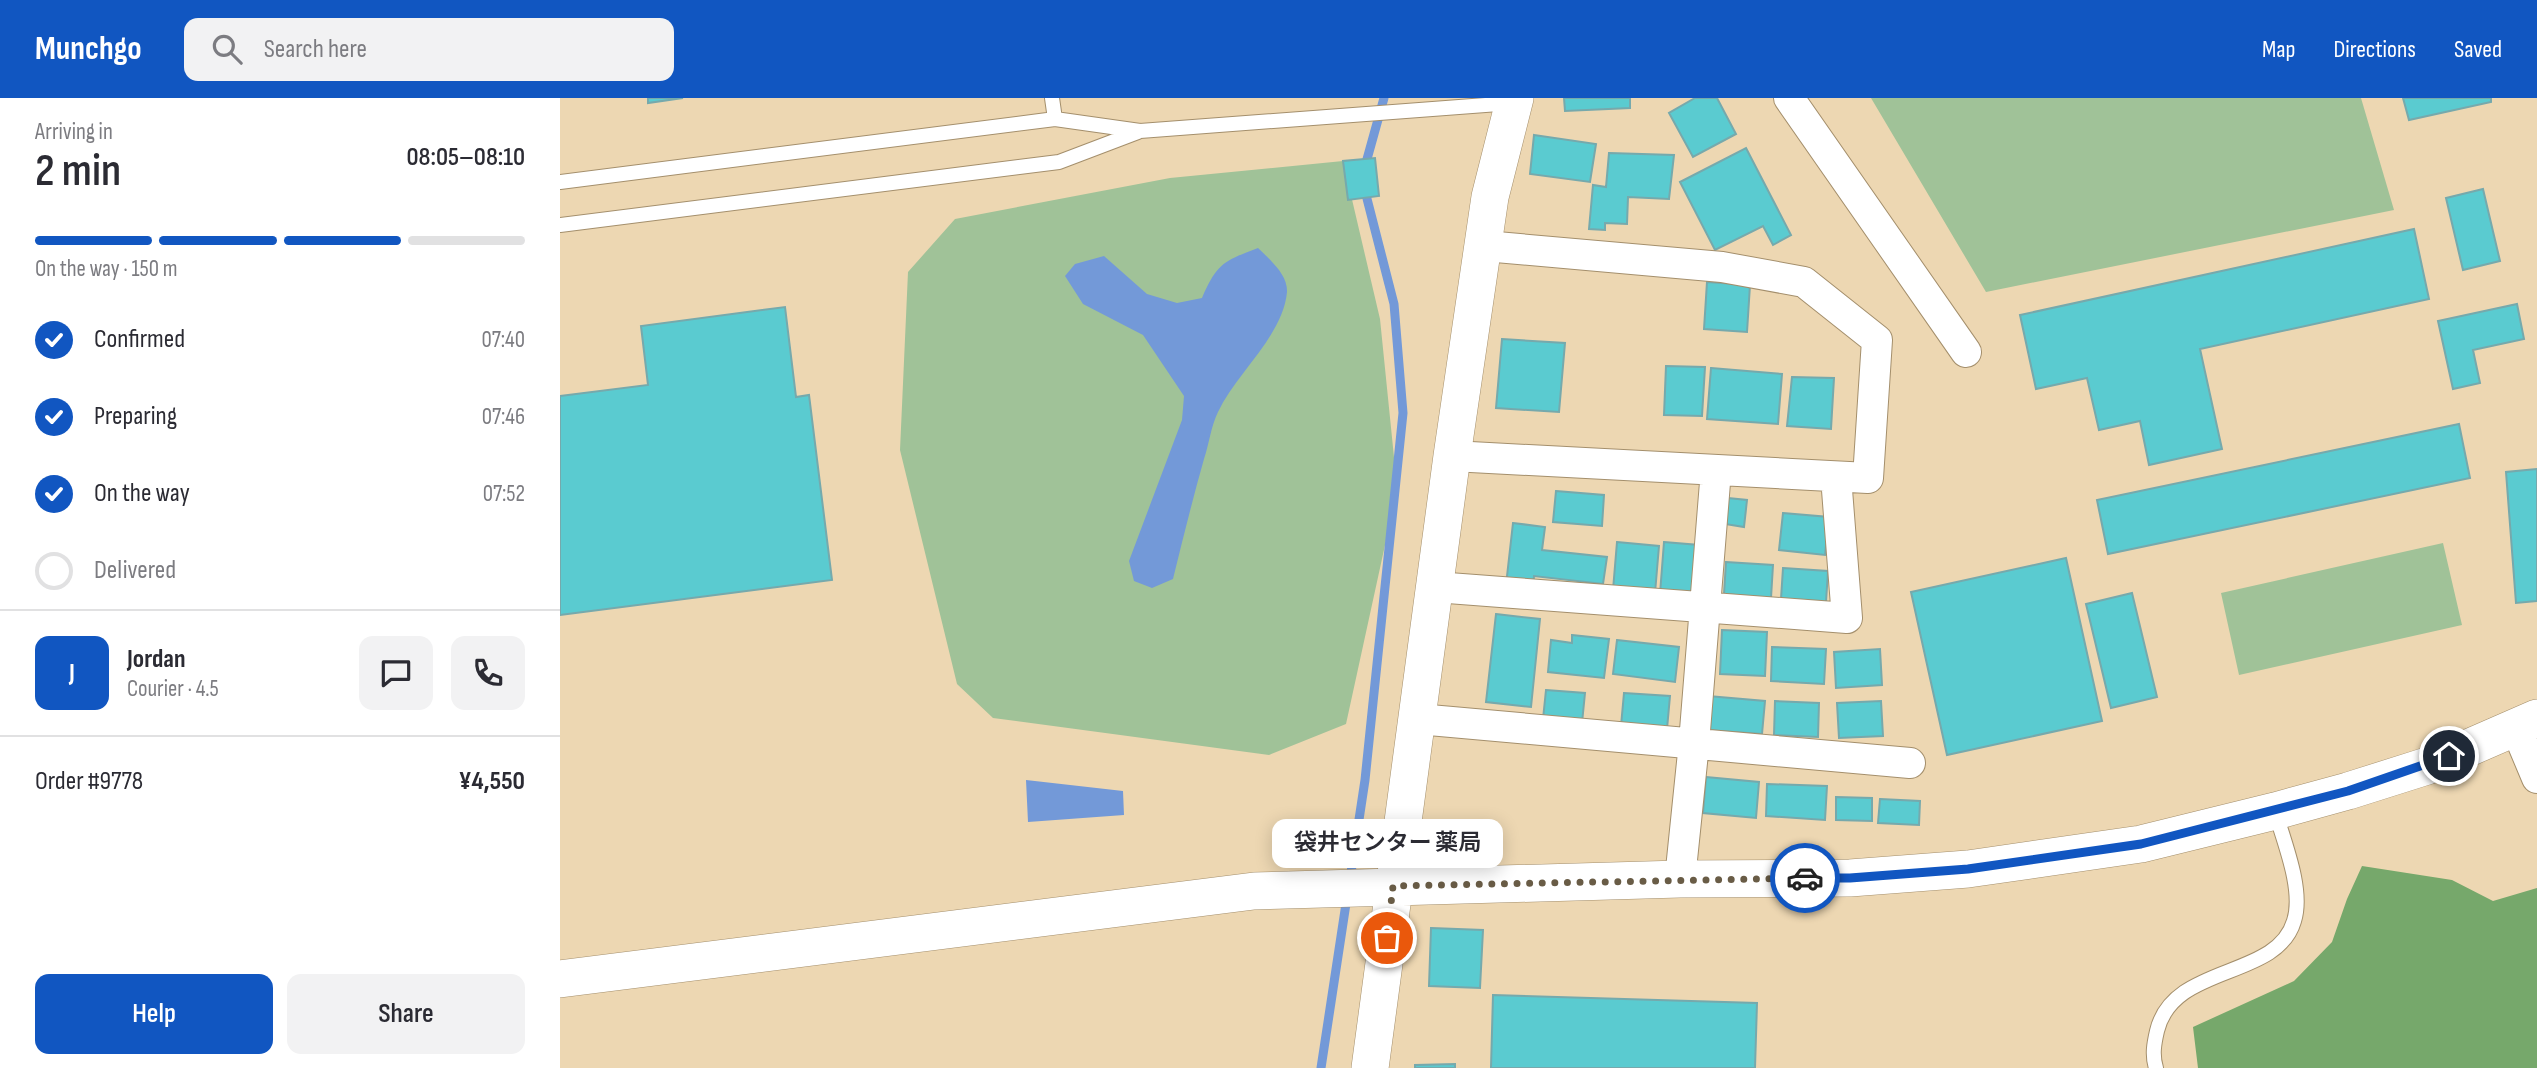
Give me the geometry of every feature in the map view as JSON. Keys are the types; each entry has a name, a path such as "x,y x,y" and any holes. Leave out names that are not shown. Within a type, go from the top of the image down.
{"street":[{"path":"1789,98 1966,352"},
{"path":"1370,1068 1452,456 1485,246 1490,197 1514,101"},
{"path":"1452,456 1868,478 1877,340 1804,282 1722,267 1485,246"},
{"path":"1680,879 1716,470"},
{"path":"1435,587 1847,618 1836,477"},
{"path":"1418,719 1910,763"},
{"path":"560,979 1254,891 1680,879 1850,878 1968,869 2141,844 2275,811 2427,766 2526,723 2537,778"}],"lane":[{"path":"1052,98 1055,118"},
{"path":"560,183 1055,118 1140,131 1514,101"},
{"path":"560,225 1059,162 1140,131"},
{"path":"2156,1068 2154,1048 2159,1025 2170,1005 2204,981 2259,958 2280,943 2294,923 2298,900 2275,811"}],"green space":[{"path":"1871,98 2361,98 2394,210 1986,292"},
{"path":"1343,161 1380,319 1396,477 1392,513 1346,724 1269,755 993,718 957,684 900,450 908,272 955,219 1170,178"},
{"path":"2443,543 2462,625 2239,675 2221,593"},
{"path":"2362,866 2452,880 2493,901 2537,888 2537,1068 2198,1068 2193,1027 2294,981 2332,942"}],"water":[{"path":"1258,248 1277,267 1284,279 1287,292 1284,308 1268,339 1218,412 1173,579 1152,588 1134,581 1129,561 1182,420 1184,396 1143,335 1083,304 1065,276 1075,264 1104,256 1147,294 1177,303 1202,298 1217,270 1229,260"},
{"path":"1026,780 1123,791 1124,815 1028,822"}],"building":[{"path":"648,98 683,98 648,103"},
{"path":"1564,98 1630,98 1630,108 1565,111"},
{"path":"1695,98 1717,98 1736,134 1693,157 1669,113"},
{"path":"2403,98 2491,98 2491,102 2409,120"},
{"path":"1534,135 1596,144 1590,182 1530,174"},
{"path":"1746,148 1791,235 1773,245 1763,226 1715,250 1680,182"},
{"path":"1609,153 1674,155 1669,199 1628,197 1627,224 1605,223 1605,230 1589,229 1593,185 1606,187"},
{"path":"1375,158 1379,196 1348,200 1343,161"},
{"path":"2483,189 2500,261 2463,270 2446,198"},
{"path":"2414,229 2429,299 2200,349 2222,449 2149,465 2140,421 2099,430 2087,378 2036,389 2020,315"},
{"path":"1707,282 1750,285 1747,332 1704,329"},
{"path":"2517,304 2524,339 2473,350 2480,383 2453,389 2438,321"},
{"path":"785,307 796,397 809,395 832,580 560,615 560,396 648,385 641,326"},
{"path":"1502,339 1565,343 1559,412 1496,408"},
{"path":"1666,366 1705,367 1702,416 1664,415"},
{"path":"1711,368 1782,374 1778,424 1707,419"},
{"path":"1792,377 1834,378 1831,429 1787,426"},
{"path":"2459,424 2470,478 2108,554 2097,500"},
{"path":"2537,469 2537,601 2516,603 2506,472"},
{"path":"1556,491 1604,495 1602,526 1553,522"},
{"path":"1728,498 1747,500 1744,527 1725,524"},
{"path":"1783,513 1829,517 1825,555 1779,550"},
{"path":"1513,523 1545,527 1542,550 1607,557 1603,584 1534,576 1533,588 1506,585"},
{"path":"1617,542 1659,546 1655,593 1613,590"},
{"path":"1664,542 1699,545 1695,597 1660,594"},
{"path":"2066,558 2102,721 1947,755 1911,592"},
{"path":"1726,562 1773,565 1771,598 1724,594"},
{"path":"1783,568 1828,571 1826,602 1781,599"},
{"path":"2132,593 2157,697 2111,708 2086,604"},
{"path":"1496,614 1540,619 1531,707 1486,702"},
{"path":"1722,630 1767,632 1765,676 1720,674"},
{"path":"1572,635 1609,639 1604,678 1548,672 1551,640 1572,643"},
{"path":"1617,640 1679,647 1675,682 1613,674"},
{"path":"1772,647 1826,649 1824,684 1771,681"},
{"path":"1880,649 1882,685 1836,688 1834,652"},
{"path":"1546,690 1585,693 1582,723 1543,719"},
{"path":"1624,693 1670,696 1667,729 1621,726"},
{"path":"1708,696 1765,701 1762,734 1705,730"},
{"path":"1775,701 1819,703 1818,737 1774,735"},
{"path":"1881,701 1883,736 1839,738 1837,703"},
{"path":"1706,777 1759,782 1756,818 1703,813"},
{"path":"1767,784 1827,786 1825,820 1766,816"},
{"path":"1836,797 1872,798 1872,821 1836,820"},
{"path":"1880,799 1920,801 1919,825 1878,823"},
{"path":"1431,928 1483,930 1480,988 1429,986"},
{"path":"1493,995 1757,1003 1755,1068 1491,1068"},
{"path":"1455,1064 1455,1068 1415,1068 1415,1065"}],"waterway":[{"path":"1364,170 1384,98"},
{"path":"1350,879 1365,780 1403,413 1394,304 1364,187"},
{"path":"1321,1068 1347,897"}],"way so far":[{"path":"1387,938 1393,886 1805,878"}],"place":[{"name":"袋井センター 薬局","path":"1387,938"}],"route":[{"path":"1805,878 1850,878 1968,869 2141,844 2348,791 2427,766 2449,756"}]}
